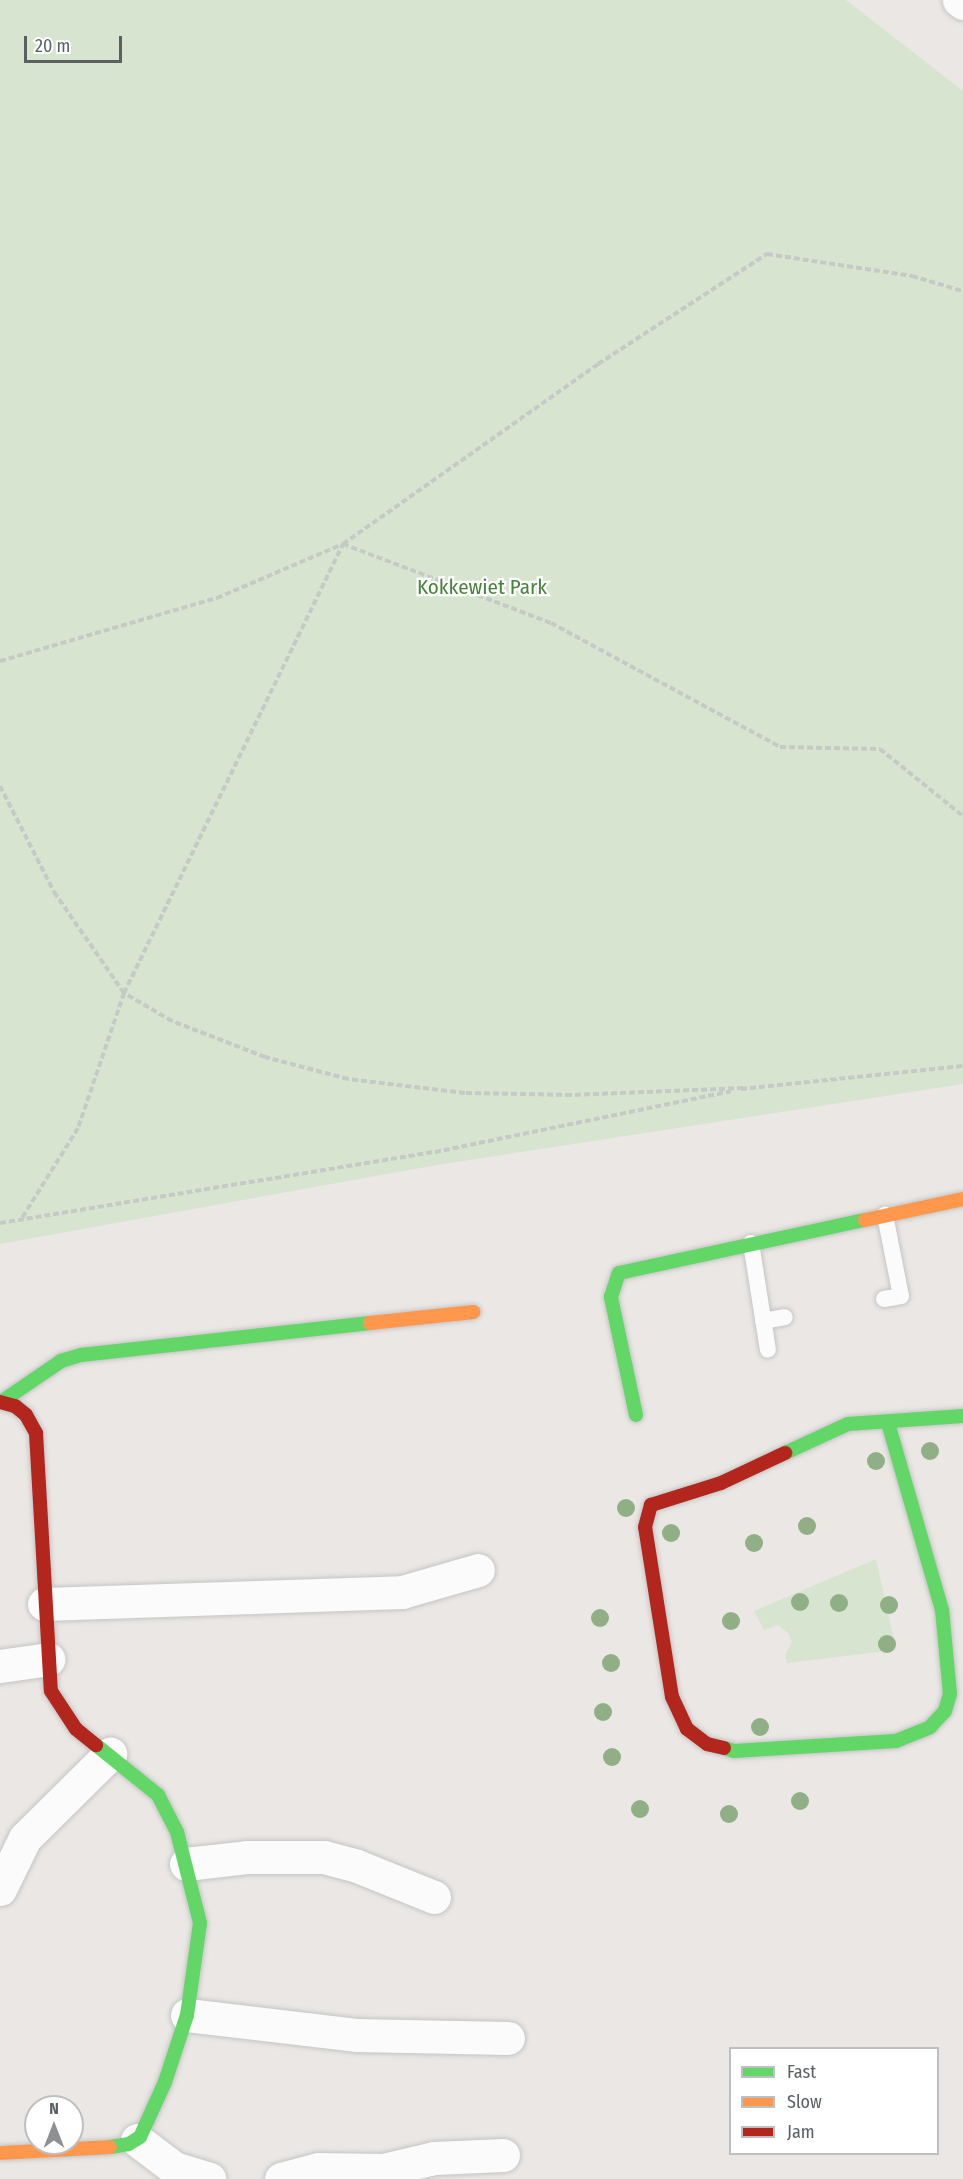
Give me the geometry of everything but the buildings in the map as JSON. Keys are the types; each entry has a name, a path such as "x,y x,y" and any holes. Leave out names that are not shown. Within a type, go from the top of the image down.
{"street":[{"path":"959,0 963,3"},
{"path":"636,1415 611,1297 614,1279 633,1268 963,1199"},
{"path":"0,1402 61,1361 81,1355 473,1312"},
{"path":"0,1402 15,1406 26,1415 36,1433 44,1604 49,1659 57,1704 76,1729 110,1754 158,1796 177,1832 200,1923 187,2015 151,2117 137,2139 129,2144 86,2151 0,2153"},
{"path":"888,1423 942,1610 950,1694 945,1711 930,1727 897,1741 734,1751 707,1744 687,1729 672,1697 646,1535 648,1511 656,1502 721,1483 835,1428 855,1423 888,1423 963,1416"},
{"path":"44,1604 402,1592 478,1570"},
{"path":"0,1666 49,1659"},
{"path":"0,1889 25,1838 110,1754"},
{"path":"186,1864 248,1857 324,1857 357,1866 434,1897"},
{"path":"187,2015 356,2035 508,2038"},
{"path":"137,2139 174,2168 209,2179"},
{"path":"281,2179 318,2169 383,2170 434,2158 503,2155"}],"lane":[{"path":"884,1299 901,1296 885,1215"},
{"path":"751,1243 768,1350"},
{"path":"764,1321 786,1317"}],"path":[{"path":"0,661 217,598 343,544 598,364 767,254 912,276 963,291"},
{"path":"343,544 551,623 780,747 880,749 963,816"},
{"path":"22,1218 78,1128 124,993 343,544"},
{"path":"0,786 54,892 124,993 172,1021 265,1057 348,1079 465,1093 571,1095 743,1088 963,1066"},
{"path":"0,1223 435,1152 743,1088"}],"green space":[{"name":"Kokkewiet Park","path":"0,0 846,0 963,91 963,1084 437,1165 0,1244"},
{"path":"876,1559 896,1650 787,1663 785,1655 792,1642 788,1633 778,1625 764,1630 754,1611"}],"traffic: fast":[{"path":"636,1415 611,1297 619,1273 865,1220"},
{"path":"1,1402 61,1361 81,1355 370,1323"},
{"path":"785,1453 848,1424 963,1416"},
{"path":"724,1748 734,1751 896,1741 930,1727 945,1711 950,1694 942,1610 888,1423"},
{"path":"96,1745 158,1795 177,1832 200,1923 187,2015 165,2082 140,2137 129,2144 110,2147"}],"traffic: slow":[{"path":"865,1220 963,1199"},
{"path":"370,1323 473,1312"},
{"path":"0,2153 110,2147"}],"traffic: jam":[{"path":"0,1402 15,1406 26,1415 36,1433 51,1691 76,1729 96,1745"},
{"path":"724,1748 707,1744 687,1729 672,1697 645,1527 651,1505 721,1483 785,1453"}]}
